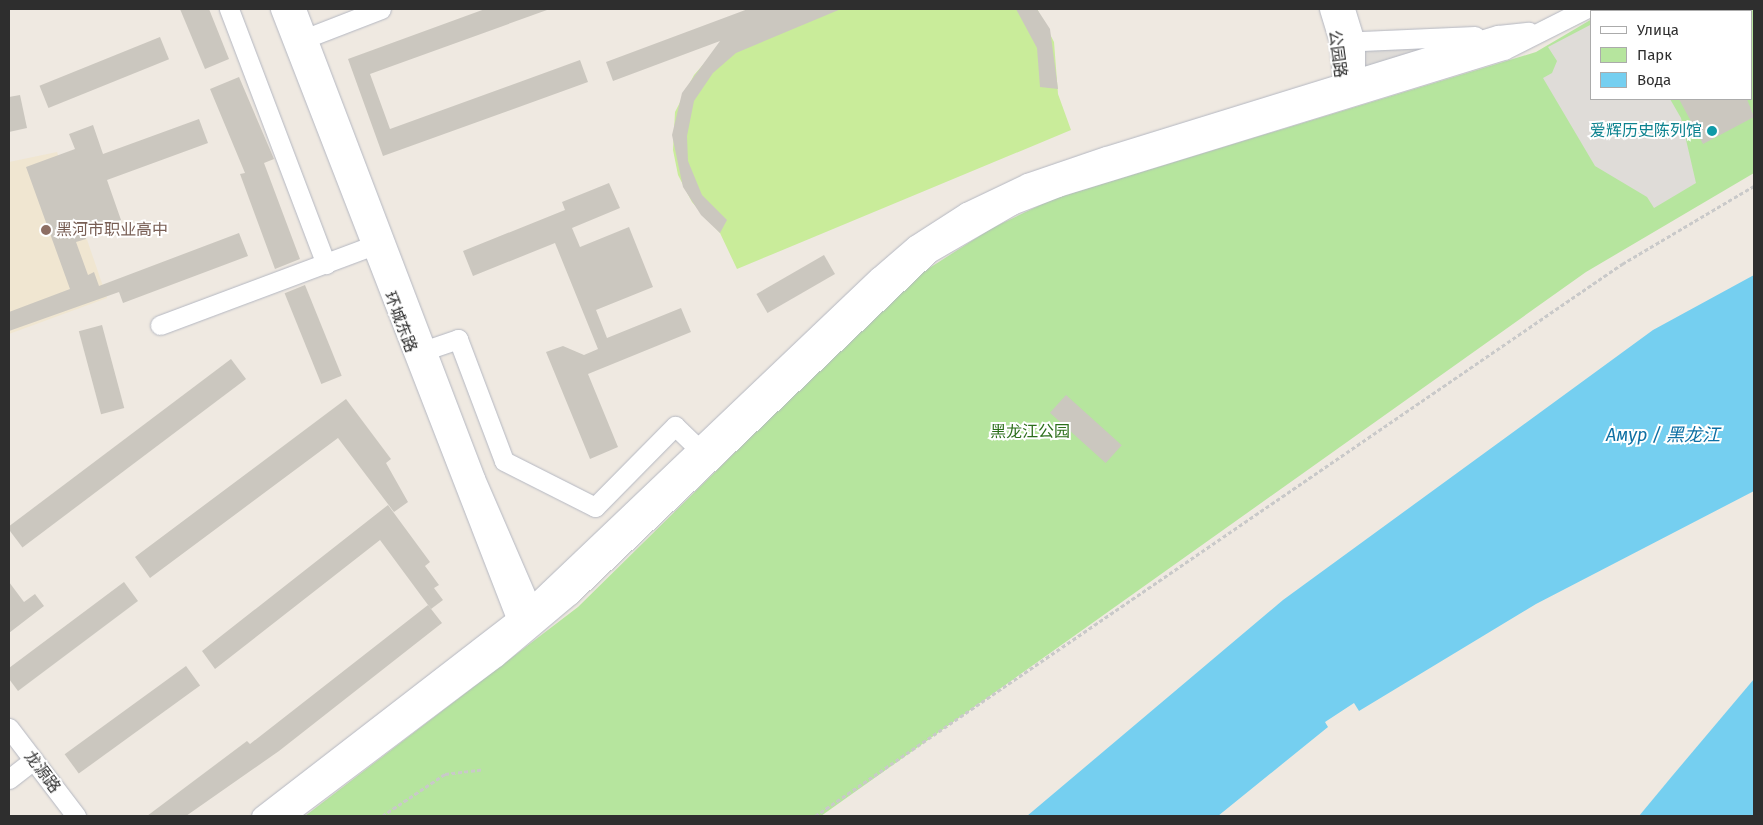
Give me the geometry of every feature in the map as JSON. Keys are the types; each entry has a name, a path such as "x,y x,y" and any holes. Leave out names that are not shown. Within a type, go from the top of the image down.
{"street":[{"path":"229,9 326,264"},
{"name":"环城东路","path":"280,9 300,40 534,616"},
{"name":"环城东路","path":"296,9 300,40 371,246 519,628"},
{"path":"300,40 381,9"},
{"name":"公园路","path":"1329,9 1347,42"},
{"name":"公园路","path":"1345,9 1350,89"},
{"path":"534,616 699,449 878,277 915,245 966,212 1066,169 1350,89 1504,50 1585,9"},
{"path":"1347,42 1498,35 1540,31"},
{"path":"284,816 534,616 929,253 1012,205 1058,187 1350,89 1498,35"},
{"path":"160,325 371,246"},
{"path":"426,350 458,339 504,461 596,507 675,426 699,449"},
{"path":"261,816 519,628"},
{"name":"龙源路","path":"9,728 76,816"},
{"path":"9,779 33,760"}],"path":[{"path":"815,816 1622,264 1754,186"},
{"path":"382,816 445,774 483,769"}],"shaded area":[{"path":"1590,25 1590,100 1671,100 1681,118 1696,183 1654,208 1647,197 1595,166 1543,78 1552,73 1557,61 1548,47"},
{"path":"1450,44 1358,72 1363,48"},
{"name":"黑河市职业高中","path":"57,152 107,298 9,334 9,162"}],"green space":[{"path":"807,9 1037,9 1054,42 1058,94 1071,130 737,269 720,233 692,202 678,175 673,150 675,112 694,75 717,49"},
{"name":"黑龙江公园","path":"1754,9 1754,173 1586,272 821,816 305,816 578,607 909,281 992,228 1053,199 1536,52 1590,20 1590,100 1753,100 1753,10 1607,10"}],"water":[{"name":"Амур / 黑龙江","path":"1754,275 1754,491 1536,604 1359,711 1354,703 1325,722 1328,727 1218,816 1027,816 1283,600 1653,330"},
{"path":"1754,679 1754,816 1639,816 1673,775"}],"building":[{"path":"180,9 209,9 229,59 205,69"},
{"path":"485,9 547,10 370,74 390,129 580,60 588,82 383,156 348,59"},
{"path":"748,9 841,9 736,53 713,73 694,101 687,136 688,161 702,195 727,220 720,233 701,215 683,187 672,135 682,93 720,41 613,81 606,62"},
{"path":"1016,9 1037,9 1050,29 1058,89 1040,87 1037,48"},
{"path":"160,37 169,59 48,108 39,86"},
{"path":"239,77 274,159 264,163 300,259 275,269 240,174 245,173 210,89"},
{"path":"20,95 27,128 9,132 9,97"},
{"name":"爱辉历史陈列馆","path":"1680,100 1747,100 1754,117 1703,144"},
{"path":"199,119 208,143 107,180 121,220 84,234 86,239 76,242 88,275 94,272 99,286 239,233 248,256 123,303 119,292 9,331 9,312 70,289 26,167 75,149 69,134 93,125 103,154"},
{"path":"609,183 620,208 572,228 580,247 629,227 653,287 596,310 607,338 681,308 691,332 588,374 618,447 590,459 546,352 563,346 584,355 598,349 555,243 473,276 463,251 565,210 562,202"},
{"path":"824,255 835,274 767,313 756,294"},
{"path":"305,285 342,376 321,384 285,293"},
{"path":"102,325 124,408 101,414 79,331"},
{"path":"231,359 246,379 22,547 9,530 9,526"},
{"path":"1066,395 1122,445 1106,463 1050,413"},
{"path":"346,399 391,459 386,463 408,502 394,512 338,438 150,578 135,557"},
{"path":"388,505 430,562 425,566 439,585 434,588 443,600 431,609 380,540 215,669 202,651"},
{"path":"9,582 24,602 35,594 44,606 9,633"},
{"path":"124,582 138,601 18,691 9,679 9,668"},
{"path":"428,605 442,623 279,751 186,816 147,816 247,741 250,744"},
{"path":"186,666 200,685 79,774 65,754"}],"place":[{"name":"爱辉历史陈列馆","path":"1712,131"},
{"name":"黑河市职业高中","path":"46,230"}]}
